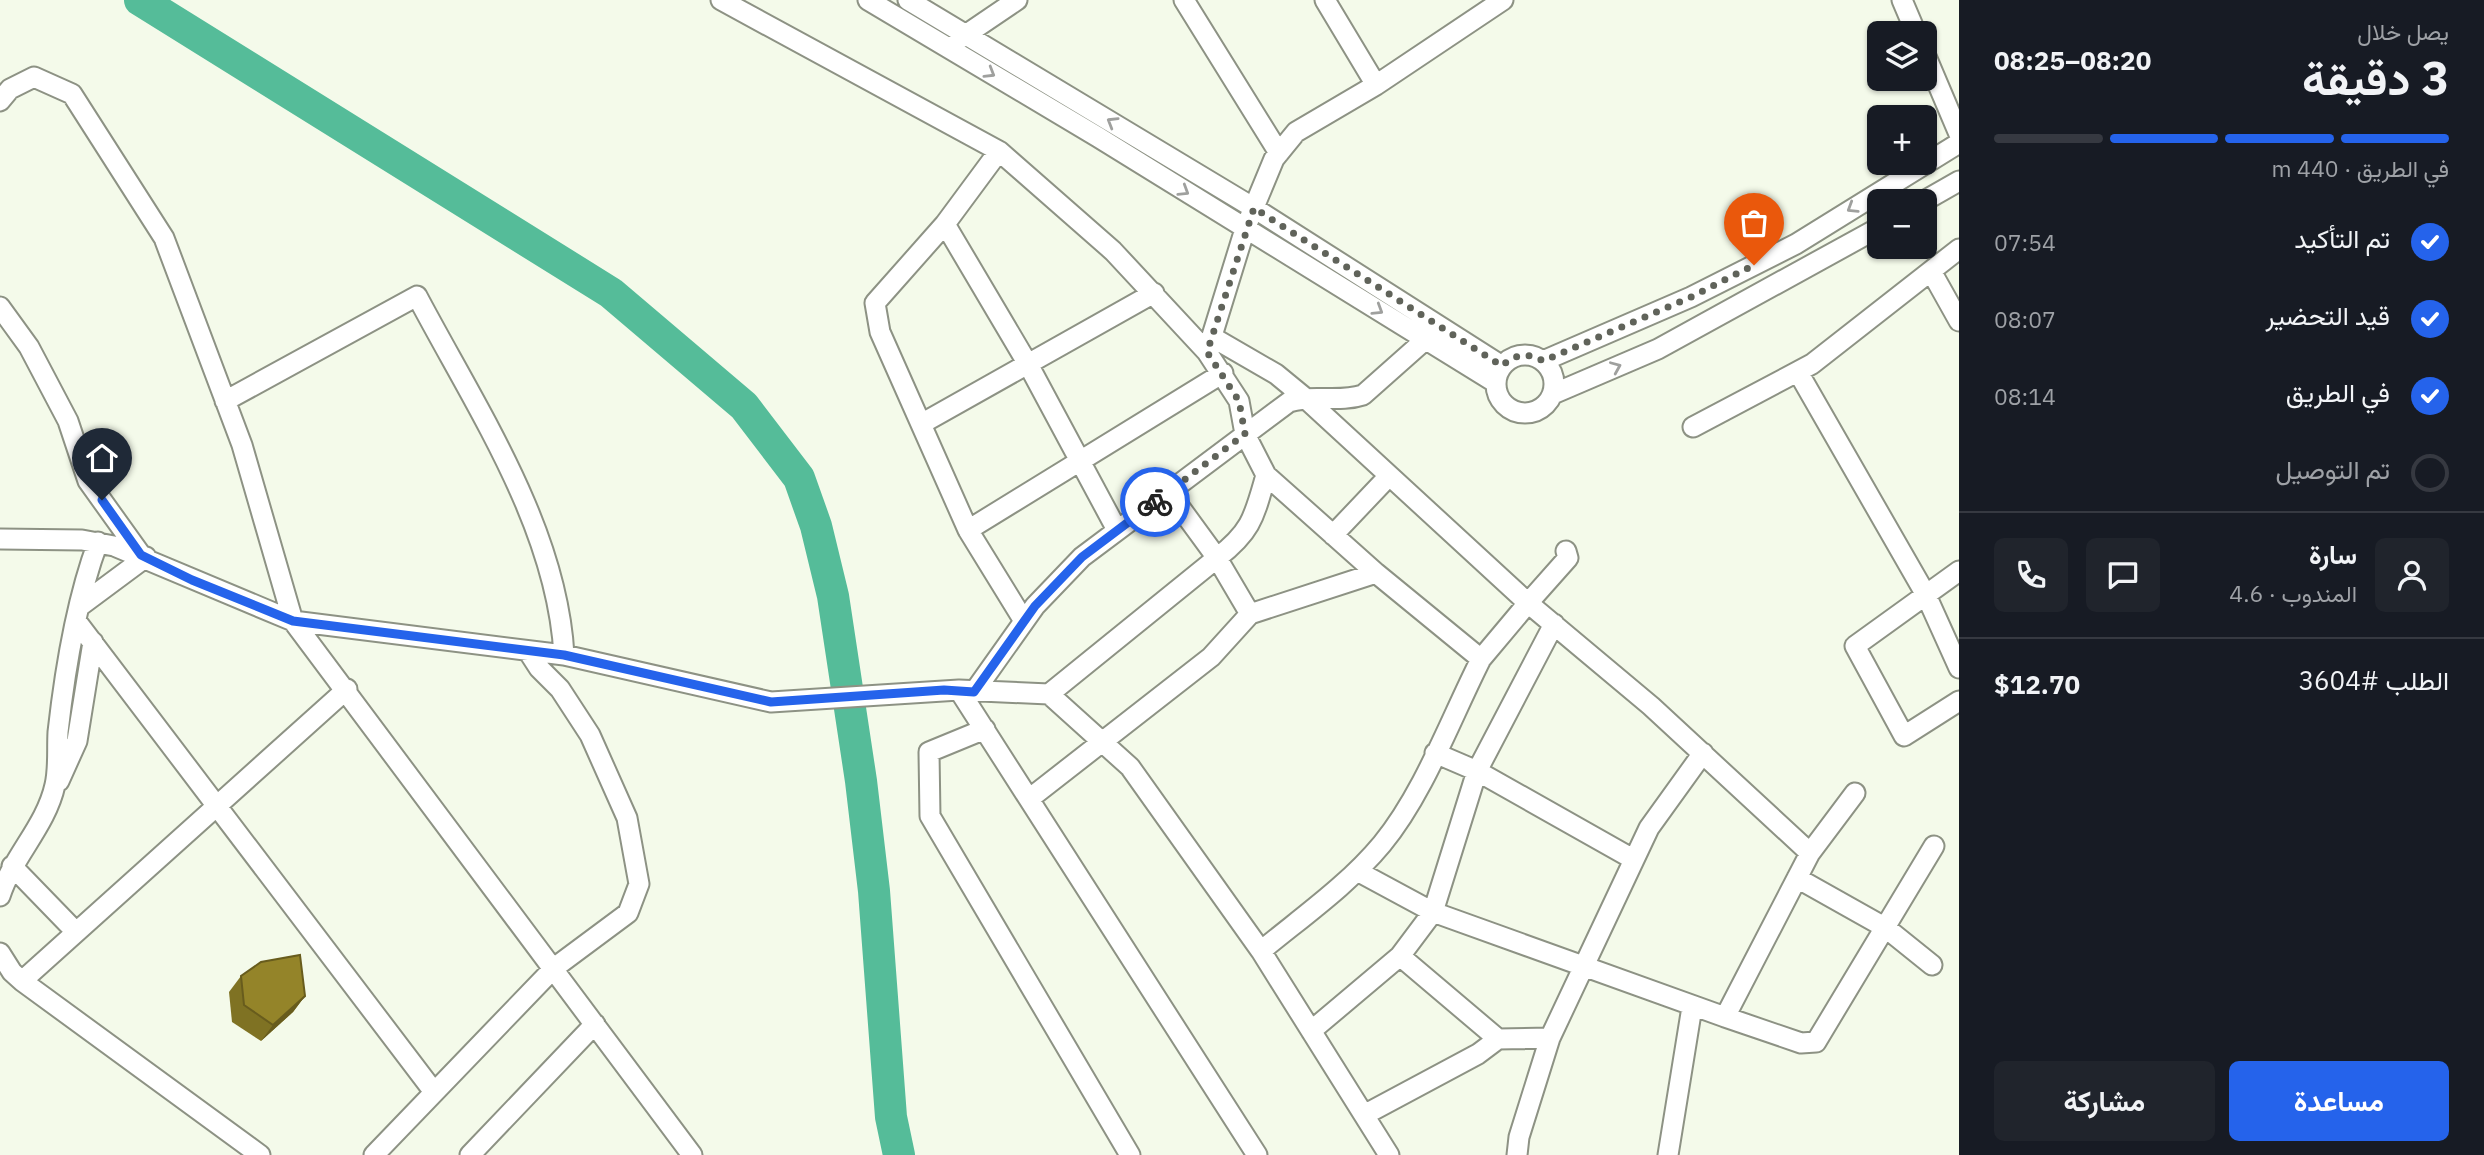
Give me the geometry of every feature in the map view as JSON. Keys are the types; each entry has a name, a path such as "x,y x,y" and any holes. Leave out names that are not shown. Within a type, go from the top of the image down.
{"street":[{"path":"721,0 999,150 1113,251 1210,344 1276,374 1304,397 1528,603 1703,753 1810,853"},
{"path":"868,0 1425,340 1499,374"},
{"path":"908,0 1254,208 1499,374"},
{"path":"950,49 964,34 1017,0"},
{"path":"1184,0 1279,153"},
{"path":"1325,0 1376,85"},
{"path":"1481,659 1377,573 1266,475 1245,434 1239,401 1210,344 1245,229 1279,153 1296,132 1376,85 1503,0"},
{"path":"1902,0 1911,21"},
{"path":"0,101 10,89 34,77 72,94 164,238 242,445 293,621 347,689 554,968 686,1153"},
{"path":"1937,82 1959,134"},
{"path":"1543,361 1691,297 1796,244 1959,143"},
{"path":"999,150 945,224 875,303 880,332 968,530 1024,621"},
{"path":"1937,194 1959,181"},
{"path":"945,224 1029,366 1078,462 1117,530"},
{"path":"1553,394 1658,349 1867,234"},
{"path":"1693,427 1812,364 1959,249"},
{"path":"1931,271 1959,321"},
{"path":"921,424 1029,366 1154,293"},
{"path":"225,401 417,296 525,508 553,582 564,655"},
{"path":"0,307 29,347 68,421 88,481 144,556"},
{"path":"959,691 1082,557 1168,491 1289,402 1304,397 1350,399 1363,395 1425,340"},
{"path":"1526,354 1543,361 1554,376 1553,394 1549,402 1533,412 1515,411 1501,400 1499,374 1509,359 1526,354"},
{"path":"1798,372 1926,595 1959,668"},
{"path":"968,530 1223,373"},
{"path":"1049,694 1242,538 1254,517 1266,475"},
{"path":"1333,535 1389,476"},
{"path":"1168,491 1217,558 1250,614"},
{"path":"2,539 98,542 144,556 192,580 293,621 564,655 771,702 959,691 1049,694 1130,767 1261,951 1389,1155"},
{"path":"55,787 60,723 79,614 98,542"},
{"path":"1261,951 1357,871 1383,843 1435,753 1481,659 1568,558 1566,551"},
{"path":"79,614 144,556"},
{"path":"1959,571 1855,646 1904,736 1959,701"},
{"path":"1029,799 1102,739 1212,657 1250,614 1377,573"},
{"path":"79,614 93,642 219,804 434,1092"},
{"path":"1311,1031 1400,956 1433,912 1477,771 1554,624"},
{"path":"0,895 12,866 44,814 73,754 93,642"},
{"path":"374,1155 554,968 628,913 639,884 627,818 590,735 560,689 538,668 528,650"},
{"path":"22,981 347,689"},
{"path":"959,691 1257,1155"},
{"path":"985,729 929,752 930,816 1129,1155"},
{"path":"1435,753 1477,771 1633,859"},
{"path":"1517,1155 1519,1137 1550,1038 1581,967 1649,828 1703,753"},
{"path":"1726,1017 1810,853 1855,793"},
{"path":"1357,871 1433,912 1692,1007 1801,1042 1816,1042 1934,846"},
{"path":"12,866 76,932"},
{"path":"1797,878 1886,928 1932,965"},
{"path":"0,953 12,972 22,981 260,1155"},
{"path":"1400,956 1498,1039"},
{"path":"1668,1155 1692,1007"},
{"path":"470,1155 595,1024"},
{"path":"1364,1115 1478,1054 1498,1039 1550,1038"}],"building":[{"path":"300,955 305,996 273,1025 244,1005 241,976 261,962"}],"waterway":[{"path":"140,0 611,293 744,406 799,478 816,526 833,596 861,781 874,891 891,1117 899,1155"}],"way so far":[{"path":"1155,502 1245,434 1239,401 1218,365 1207,352 1254,208 1502,366 1509,359 1526,354 1543,361 1619,330 1754,265"}],"route":[{"path":"102,500 141,555 192,580 293,621 564,655 771,702 944,690 974,692 1035,606 1082,557 1155,502"}]}
